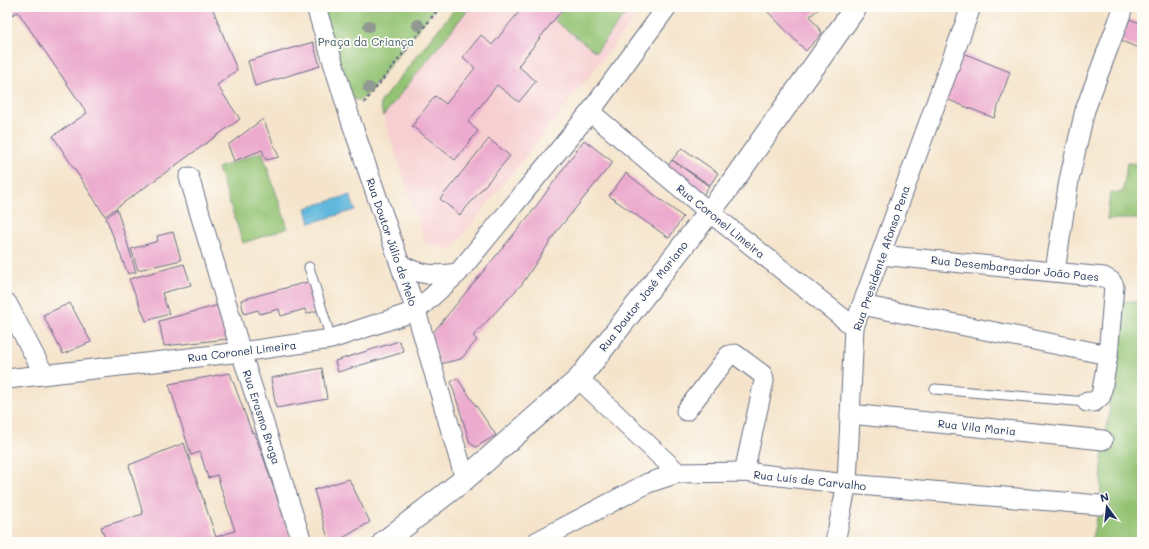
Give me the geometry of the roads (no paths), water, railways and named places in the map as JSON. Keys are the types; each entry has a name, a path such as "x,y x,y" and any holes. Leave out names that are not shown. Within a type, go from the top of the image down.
{"main road":[{"name":"Rua Doutor José Mariano","path":"384,542 465,479 579,379 708,211 728,188 856,7"}],"street":[{"name":"Rua Doutor Júlio de Melo","path":"316,7 350,121 416,311 465,479"},
{"name":"Rua Coronel Limeira","path":"7,379 241,352 331,339 416,311 458,273 590,112 667,7"},
{"name":"Rua Presidente Afonso Pena","path":"835,542 847,484 854,327 971,7"},
{"path":"1055,271 1068,180 1085,110 1121,14 1122,7"},
{"name":"Rua Coronel Limeira","path":"590,112 708,211 854,327"},
{"name":"Rua Erasmo Braga","path":"189,177 241,352 302,542"},
{"name":"Rua Desembargador João Paes","path":"881,255 1055,271 1104,277 1111,281 1114,286 1108,355 1101,396 1094,402 1087,402"},
{"path":"400,264 411,271 423,274 436,276 458,273"},
{"path":"7,303 44,374"},
{"path":"862,304 1108,355"},
{"path":"686,411 729,355 735,354 763,375 764,381 744,472"},
{"path":"579,379 678,473"},
{"name":"Rua Vila Maria","path":"850,414 1103,440"},
{"name":"Rua Luís de Carvalho","path":"536,542 648,483 678,473 744,472 847,484 1100,505"}],"lane":[{"path":"309,267 331,339"},
{"path":"935,389 1087,402"}],"water":[{"path":"350,195 355,210 310,223 306,208"}],"park label":[{"name":"Praça da Criança","path":"366,41"}]}
